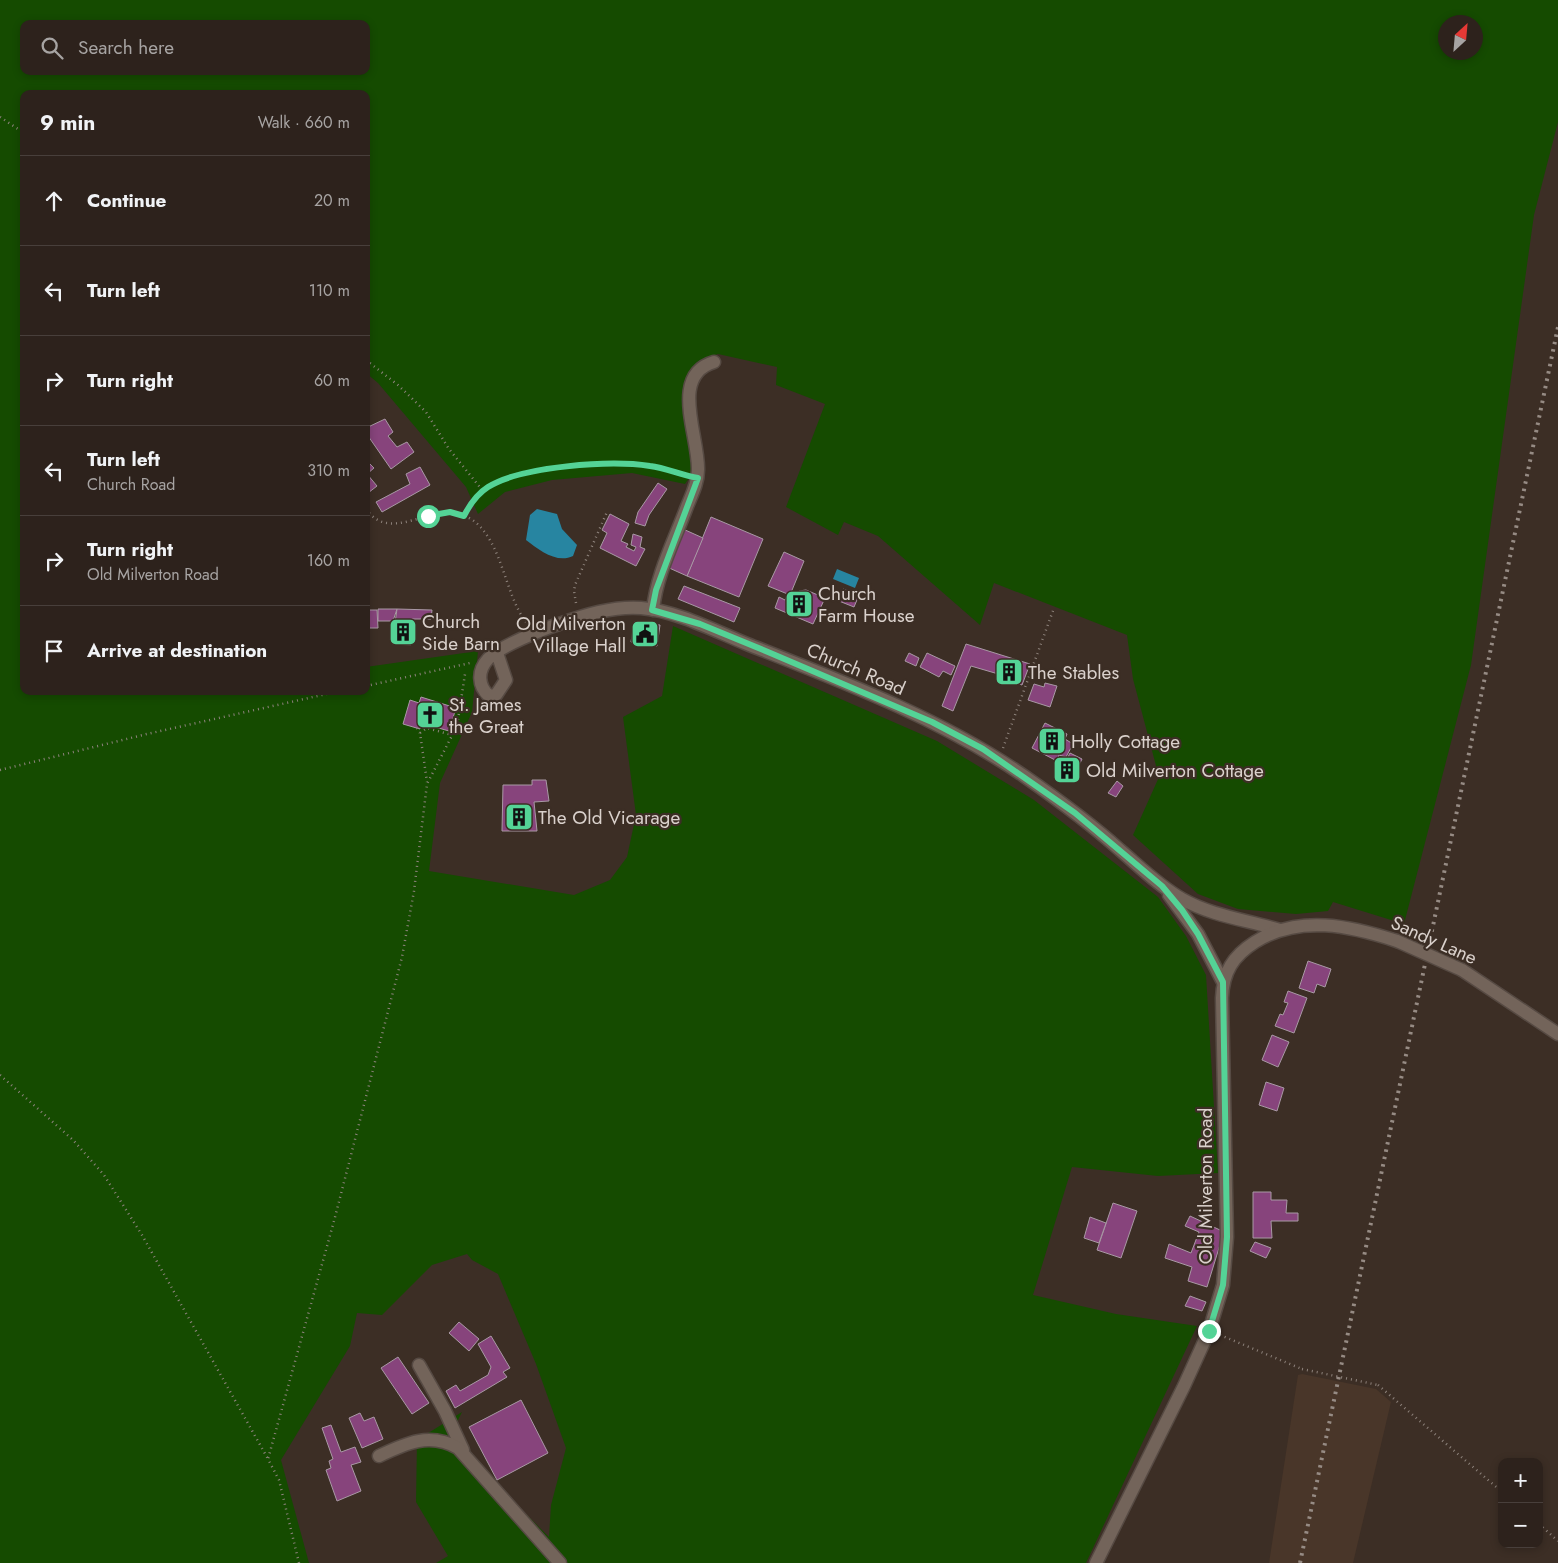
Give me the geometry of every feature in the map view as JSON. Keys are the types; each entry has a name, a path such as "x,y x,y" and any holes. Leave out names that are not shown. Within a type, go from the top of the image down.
{"street":[{"path":"652,610 656,590 698,478 698,463 689,391 691,380 698,369 714,362"},
{"name":"Church Road","path":"493,655 539,631 588,615 620,609 652,610 700,624 957,734 999,759 1075,813 1162,886 1183,900 1213,913 1280,930"},
{"name":"Church Road","path":"1162,886 1198,934 1223,982"},
{"name":"Sandy Lane","path":"1280,930 1309,926 1339,926 1397,941 1462,970 1558,1034"},
{"name":"Old Milverton Road","path":"1096,1563 1184,1386 1209,1331 1223,1285 1227,1237 1223,982 1235,958 1260,939 1280,930"},
{"path":"419,1365 446,1411 451,1426 466,1454 503,1501 560,1563"},
{"path":"379,1456 405,1444 441,1435 451,1426"},
{"path":"428,1439 444,1441 466,1454"}],"path":[{"path":"0,117 20,130"},
{"path":"370,363 398,385 426,412 449,449 483,491"},
{"path":"464,516 469,505 483,491 500,481 538,471 607,465 658,467 698,478"},
{"path":"577,604 574,591 575,585 607,512"},
{"path":"370,513 374,518 388,524 402,523 443,513 464,516 474,522 487,537 503,568 519,610 528,623"},
{"path":"1004,747 1054,608"},
{"path":"370,685 460,666 493,655"},
{"path":"427,784 457,726 465,674 470,672"},
{"path":"0,770 156,732 322,695"},
{"path":"268,1459 334,1221 402,957 414,891 427,784 420,733 417,728"},
{"path":"420,733 427,728 452,735"},
{"path":"0,1075 73,1140 104,1175 142,1235 279,1480 299,1563"},
{"path":"1219,1335 1302,1369 1378,1385 1498,1489"},
{"path":"1543,1528 1558,1541"}],"shaded area":[{"path":"1302,1374 1376,1389 1391,1402 1353,1563 1269,1563 1298,1375"}],"green space":[{"path":"0,0 1558,0 1558,122 1534,215 1471,665 1404,924 1333,902 1328,911 1296,914 1238,909 1198,894 1133,835 1159,777 1133,679 1127,635 994,583 980,625 878,536 844,522 838,535 786,507 825,404 776,385 777,367 718,354 697,362 685,382 694,471 685,484 632,473 552,480 505,492 478,514 466,487 378,383 370,376 370,90 20,90 20,695 370,695 370,666 478,651 472,712 440,783 429,871 574,895 610,880 627,857 636,815 623,717 662,696 673,626 937,741 1034,800 1158,897 1186,936 1206,975 1218,1173 1158,1176 1072,1167 1033,1295 1116,1314 1197,1326 1086,1563 436,1563 448,1556 416,1502 417,1440 462,1412 457,1422 471,1453 502,1490 549,1537 551,1505 566,1448 536,1364 498,1274 472,1260 467,1254 432,1265 382,1315 357,1313 350,1346 281,1460 309,1563 0,1563"}],"water":[{"path":"537,509 557,514 562,529 577,545 573,556 561,558 548,555 526,540 530,515"},
{"path":"837,569 859,578 855,588 833,579"}],"building":[{"path":"385,419 393,432 388,436 397,447 407,442 414,452 391,469 370,439 370,426"},
{"path":"420,467 430,485 382,512 376,502 410,484 406,474"},
{"path":"370,478 377,486 370,491"},
{"path":"658,483 667,489 649,515 645,526 635,523 638,512"},
{"path":"610,514 629,524 621,541 628,544 626,547 634,551 636,547 631,545 633,534 642,537 640,547 645,549 636,566 600,548 607,533 602,530"},
{"path":"711,517 763,539 739,597 687,576"},
{"path":"683,529 703,538 687,576 667,567"},
{"path":"784,552 804,561 790,595 768,586"},
{"path":"684,586 740,608 734,622 678,599"},
{"path":"843,589 859,595 854,607 839,601"},
{"name":"Church Farm House","path":"806,590 825,598 813,624 775,608 779,597 785,600 787,596 795,599 799,591"},
{"path":"378,609 397,609 393,621 378,621"},
{"name":"Church Side Barn","path":"397,609 432,610 431,619 412,619 411,645 392,644"},
{"path":"370,610 377,610 378,628 370,628"},
{"name":"Old Milverton Village Hall","path":"634,622 660,625 657,646 631,642"},
{"name":"The Stables","path":"966,644 1030,664 1022,685 1011,681 1012,678 971,666 953,711 942,706"},
{"path":"909,653 919,658 916,666 905,661"},
{"path":"927,653 955,666 951,675 943,671 939,677 920,667"},
{"path":"1045,683 1057,686 1050,707 1028,700 1034,684 1044,687"},
{"name":"St. James the Great","path":"421,697 456,708 449,731 421,723 420,729 403,724 410,700 419,703"},
{"name":"Holly Cottage","path":"1045,723 1067,734 1065,739 1073,744 1066,757 1059,755 1057,761 1032,748"},
{"name":"Old Milverton Cottage","path":"1070,753 1082,759 1071,782 1055,775 1060,762 1064,765"},
{"name":"The Old Vicarage","path":"532,780 546,780 549,801 534,802 537,831 502,831 503,785 532,785"},
{"path":"1117,781 1123,786 1116,797 1108,793"},
{"path":"1308,961 1331,969 1325,987 1317,984 1314,993 1299,988"},
{"path":"1288,991 1307,998 1294,1033 1275,1026 1280,1014 1283,1015 1288,1003 1284,1002"},
{"path":"1272,1035 1289,1042 1278,1067 1262,1060"},
{"path":"1266,1082 1284,1088 1277,1111 1259,1105"},
{"path":"1253,1192 1271,1192 1271,1200 1287,1200 1286,1213 1298,1213 1298,1221 1271,1221 1272,1238 1253,1238"},
{"path":"1113,1203 1137,1211 1121,1258 1097,1250"},
{"path":"1190,1216 1220,1230 1223,1235 1207,1287 1188,1281 1192,1267 1165,1258 1169,1244 1191,1253 1199,1232 1185,1226"},
{"path":"1090,1217 1106,1223 1099,1243 1084,1238"},
{"path":"1255,1242 1271,1248 1266,1258 1250,1251"},
{"path":"1190,1296 1206,1302 1202,1311 1185,1306"},
{"path":"459,1322 479,1339 469,1351 449,1333"},
{"path":"491,1336 510,1368 503,1372 507,1377 455,1408 446,1391 456,1385 460,1391 488,1375 491,1367 478,1344"},
{"path":"398,1357 429,1403 412,1414 381,1368"},
{"path":"521,1400 548,1453 497,1480 469,1427"},
{"path":"360,1413 364,1421 374,1417 383,1439 362,1448 349,1418"},
{"path":"331,1425 341,1452 355,1447 361,1462 351,1465 361,1491 337,1501 326,1470 331,1468 329,1461 333,1459 322,1428"}],"railway":[{"path":"1300,1563 1558,327"}],"place":[{"name":"Church Farm House","path":"799,604"},
{"name":"Church Side Barn","path":"403,632"},
{"name":"Old Milverton Village Hall","path":"645,634"},
{"name":"The Stables","path":"1009,672"},
{"name":"St. James the Great","path":"430,715"},
{"name":"Holly Cottage","path":"1052,741"},
{"name":"Old Milverton Cottage","path":"1067,770"},
{"name":"The Old Vicarage","path":"519,817"}],"route":[{"path":"428,516 450,512 464,516 473,500 489,486 500,481 538,471 640,464 698,478 669,552 656,590 652,610 700,624 957,734 1025,776 1075,813 1162,886 1182,910 1198,934 1223,982 1227,1237 1223,1285 1209,1331"}]}
